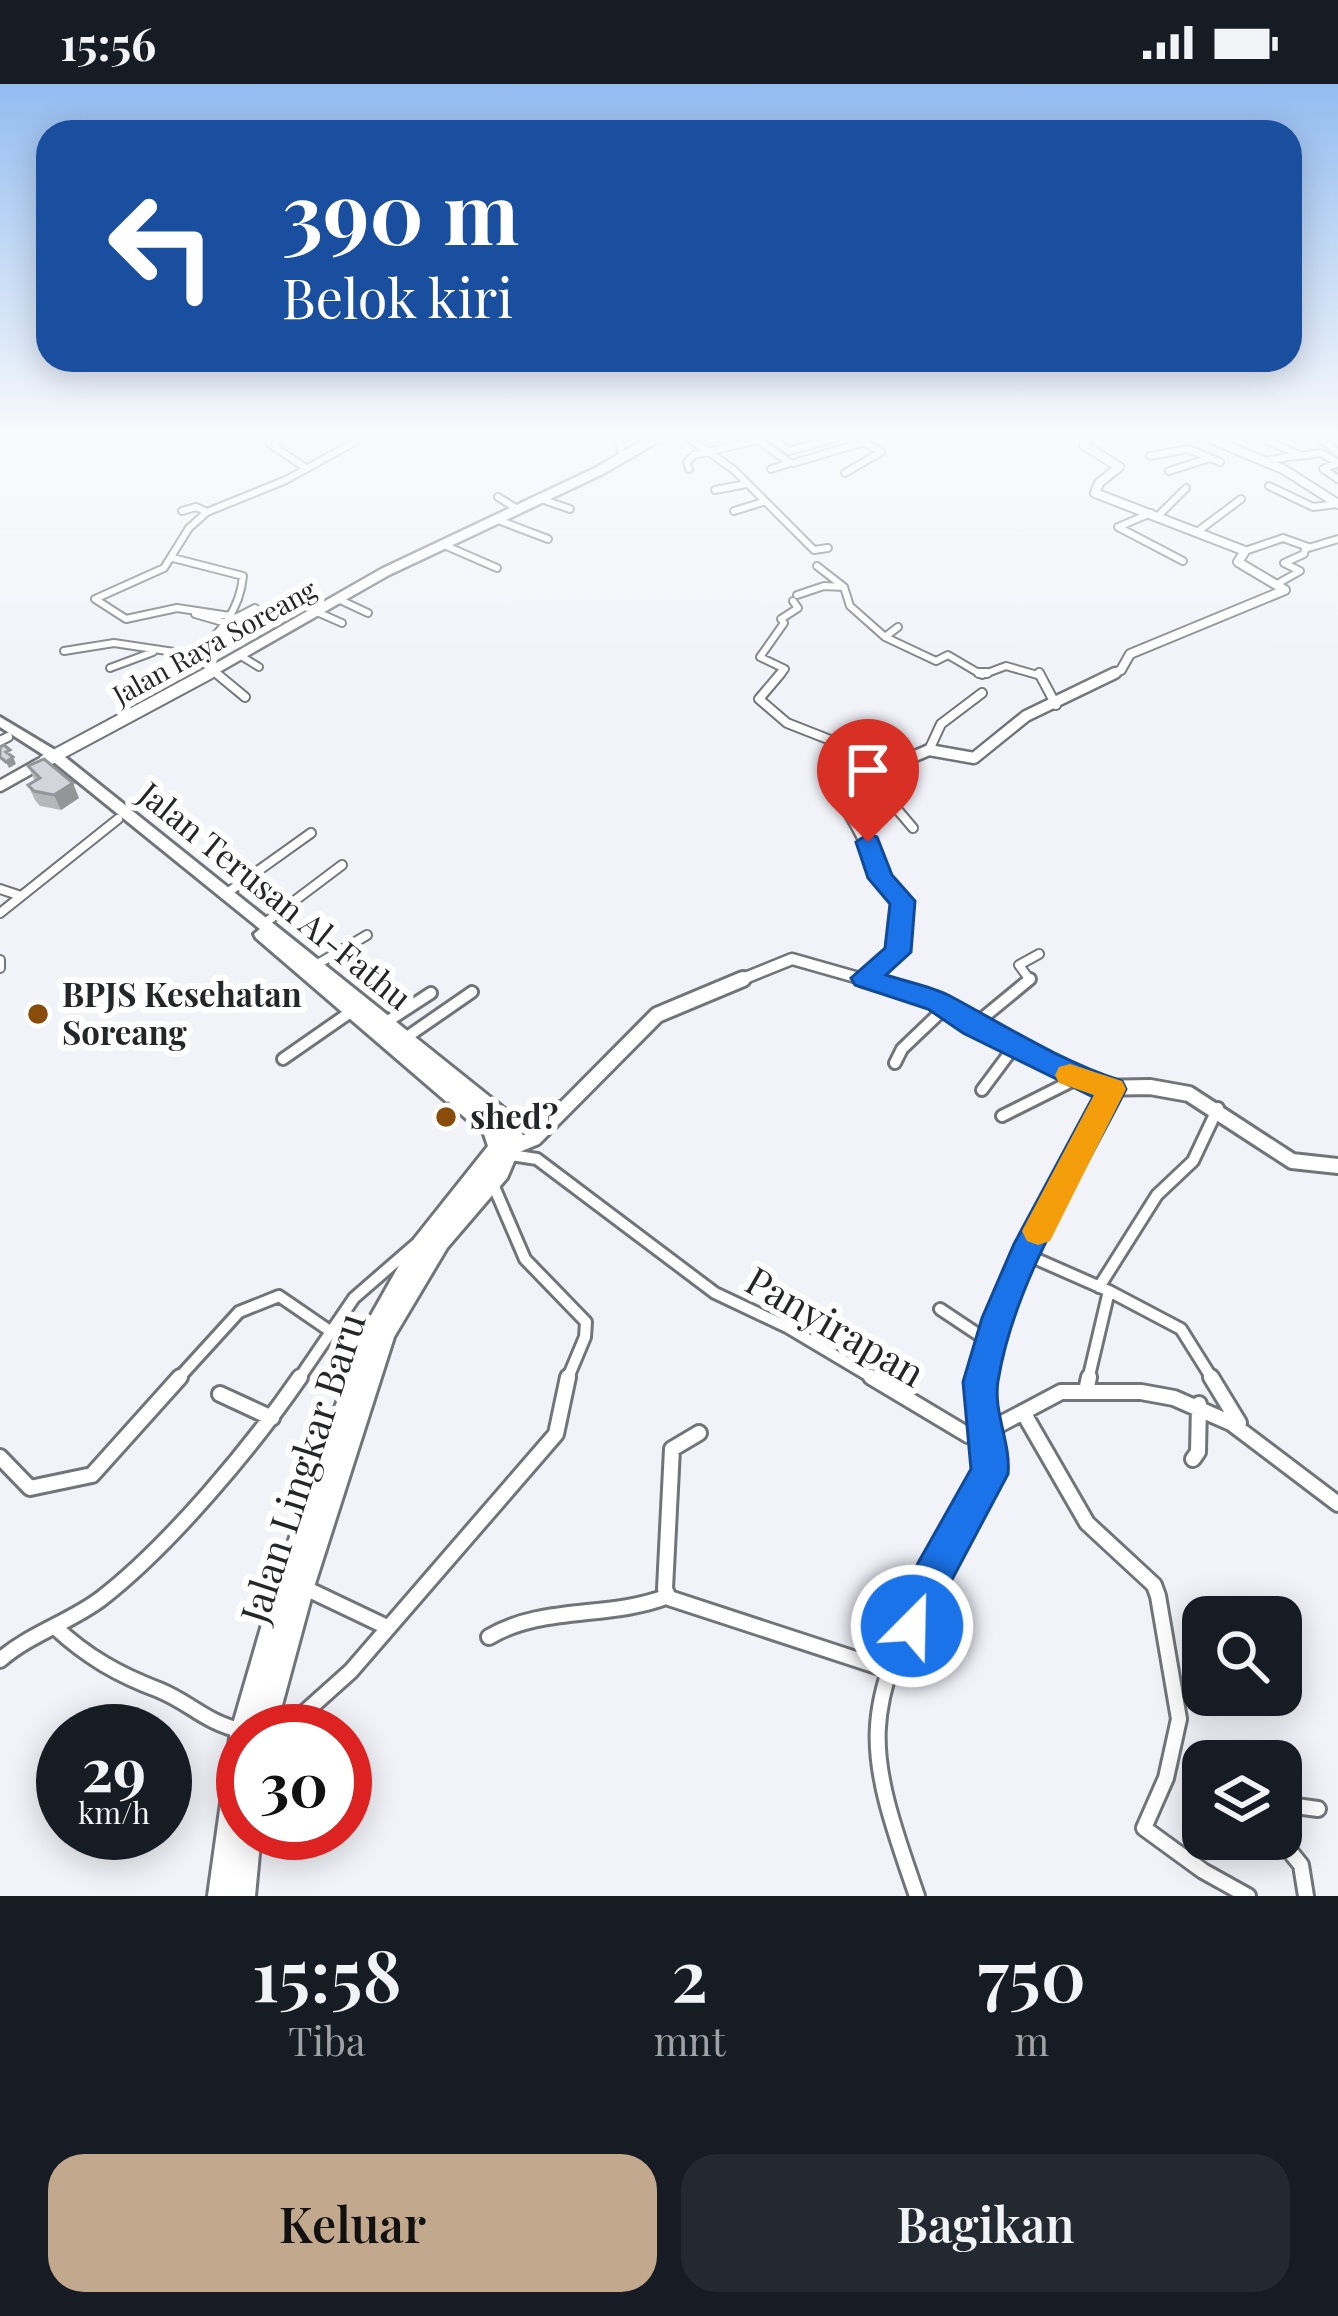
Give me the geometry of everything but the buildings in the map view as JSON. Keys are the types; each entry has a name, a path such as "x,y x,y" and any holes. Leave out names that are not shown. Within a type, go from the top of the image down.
{"highway":[{"name":"Jalan Terusan Al-Fathu","path":"0,721 227,893 500,1126"},
{"name":"Jalan Terusan Al-Fathu","path":"3,737 50,759 118,819 316,964 357,1007 385,1023 500,1126"},
{"path":"500,1126 512,1151"},
{"name":"Jalan Lingkar Baru","path":"253,1704 385,1334 433,1240 496,1155 500,1126"},
{"name":"Jalan Lingkar Baru","path":"433,1240 492,1182 512,1151"},
{"name":"Jalan Lingkar Baru","path":"268,1704 294,1585"},
{"name":"Jalan Lingkar Baru","path":"222,1896 227,1860"},
{"path":"241,1896 245,1860"}],"main road":[{"name":"Jalan Raya Soreang","path":"50,759 338,599 491,524"}],"street":[{"path":"194,524 173,558 146,578 95,599 126,619 142,610 176,612 190,606 228,619"},
{"path":"508,524 548,539"},
{"path":"786,524 814,550"},
{"path":"1128,524 1118,527 1184,561"},
{"path":"1177,524 1245,551"},
{"path":"1197,532 1208,524"},
{"path":"928,750 970,760 1026,716 1121,670 1130,654 1285,590 1238,562 1245,551 1283,538 1308,547"},
{"path":"1277,584 1300,571 1284,563 1308,547 1338,539"},
{"path":"444,545 496,568"},
{"path":"805,559 814,550 828,548"},
{"path":"173,558 242,574 241,596 228,619 194,655"},
{"path":"817,566 844,587 850,606 885,637 936,661 948,656 978,678 1006,666 1035,671 1043,676 1056,705"},
{"path":"844,587 824,586 795,598 798,608 781,619 784,623 760,656 785,669 759,699 787,723 894,765"},
{"path":"338,599 368,613"},
{"path":"195,614 228,619 255,608"},
{"path":"317,612 342,623"},
{"path":"885,637 898,628"},
{"path":"64,651 87,641 102,646 118,640 153,652 194,655 244,698"},
{"path":"110,668 153,652"},
{"path":"241,656 259,667"},
{"path":"865,978 897,952 903,901 880,878 868,842 848,811 894,765 928,750 939,727 982,694"},
{"path":"0,786 50,759"},
{"path":"874,782 913,828"},
{"path":"0,913 118,819"},
{"path":"227,893 311,833"},
{"path":"256,920 342,866"},
{"path":"0,889 21,896"},
{"path":"316,964 367,935"},
{"path":"973,1026 1030,980 1019,965 1039,954"},
{"path":"512,1151 535,1138 648,1022 790,959 919,995 1076,1078 1112,1089 1174,1090 1218,1108 1292,1161 1338,1166"},
{"path":"404,1039 472,992"},
{"path":"385,1023 431,993"},
{"path":"283,1059 357,1007"},
{"path":"896,1064 902,1049 946,1007"},
{"path":"982,1090 1014,1047"},
{"path":"1002,1116 1076,1078"},
{"path":"917,1896 876,1757 878,1705 932,1577 983,1492 991,1454 980,1402 991,1343 1025,1255 1112,1089"},
{"path":"1085,1391 1104,1289 1156,1195 1193,1161 1218,1108"},
{"path":"500,1126 559,1109"},
{"name":"Panyirapan","path":"512,1151 537,1160 668,1260 740,1306 795,1331 948,1426 976,1438 988,1434"},
{"path":"314,1704 351,1671 553,1439 566,1383 587,1329 580,1314 525,1259 492,1182"},
{"path":"0,1660 17,1645 55,1628 118,1582 210,1490 272,1418 330,1331 375,1276 433,1240"},
{"path":"1025,1255 1181,1328 1204,1373 1244,1430"},
{"path":"0,1457 30,1488 92,1475 239,1312 254,1303 279,1296 330,1331"},
{"path":"940,1309 991,1343"},
{"path":"988,1434 1052,1394 1146,1391 1199,1404 1244,1430 1338,1504"},
{"path":"220,1394 272,1418"},
{"path":"1193,1459 1198,1452 1199,1404"},
{"path":"1023,1412 1075,1507 1096,1534 1154,1585 1158,1596 1179,1719 1166,1778 1144,1828 1203,1871 1248,1896"},
{"path":"668,1596 672,1449 699,1432"},
{"path":"294,1585 387,1627"},
{"path":"489,1637 508,1624 572,1618 668,1596 889,1670"},
{"path":"55,1628 84,1654 142,1687 159,1690 216,1725"},
{"path":"1302,1807 1318,1809"},
{"path":"1297,1860 1306,1896"}],"slow traffic":[{"path":"1038,1231 1112,1089 1095,1088 1070,1075"}],"place":[{"name":"BPJS Kesehatan Soreang","path":"38,1014"},
{"name":"shed?","path":"446,1117"}],"route":[{"path":"868,842 880,878 903,901 903,920 897,952 865,978 938,1002 973,1026 1086,1084 1112,1089 1025,1255 999,1318 981,1382 980,1402 991,1454 989,1474 932,1577 912,1626"}]}
